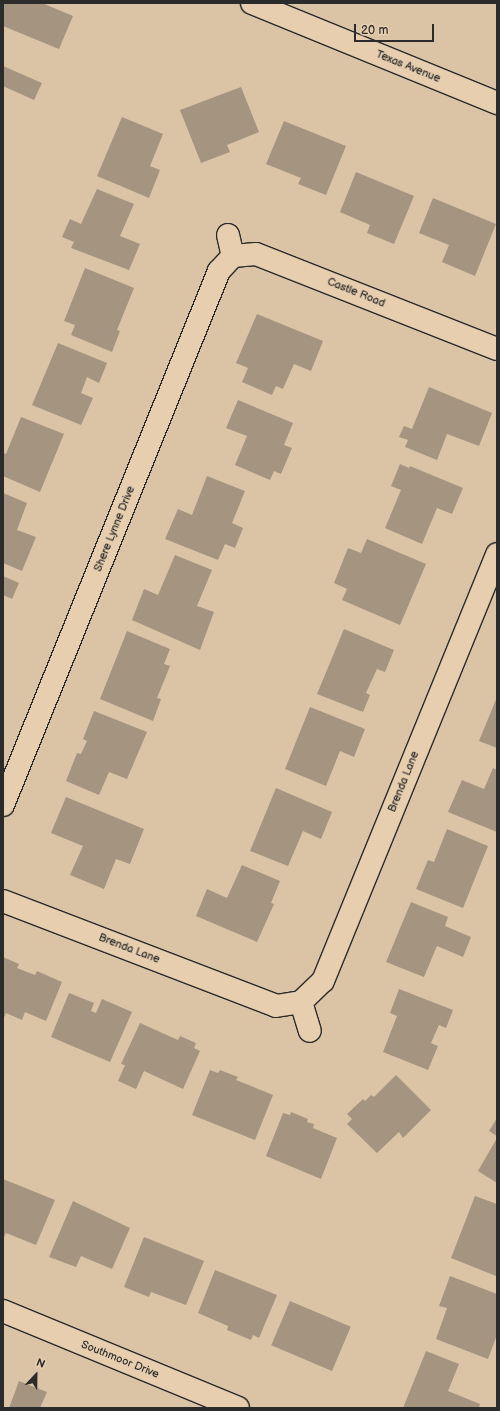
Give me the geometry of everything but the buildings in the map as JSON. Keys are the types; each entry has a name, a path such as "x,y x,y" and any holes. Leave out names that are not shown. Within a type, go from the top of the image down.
{"street":[{"name":"Texas Avenue","path":"252,3 497,103"},
{"path":"228,235 233,256"},
{"name":"Castle Road","path":"233,256 256,254 497,349"},
{"name":"Shere Lynne Drive","path":"3,805 219,272 233,256"},
{"name":"Brenda Lane","path":"3,901 276,1006 301,1002 323,981 497,554"},
{"path":"301,1002 310,1031"},
{"name":"Southmoor Drive","path":"3,1311 238,1408"}]}
